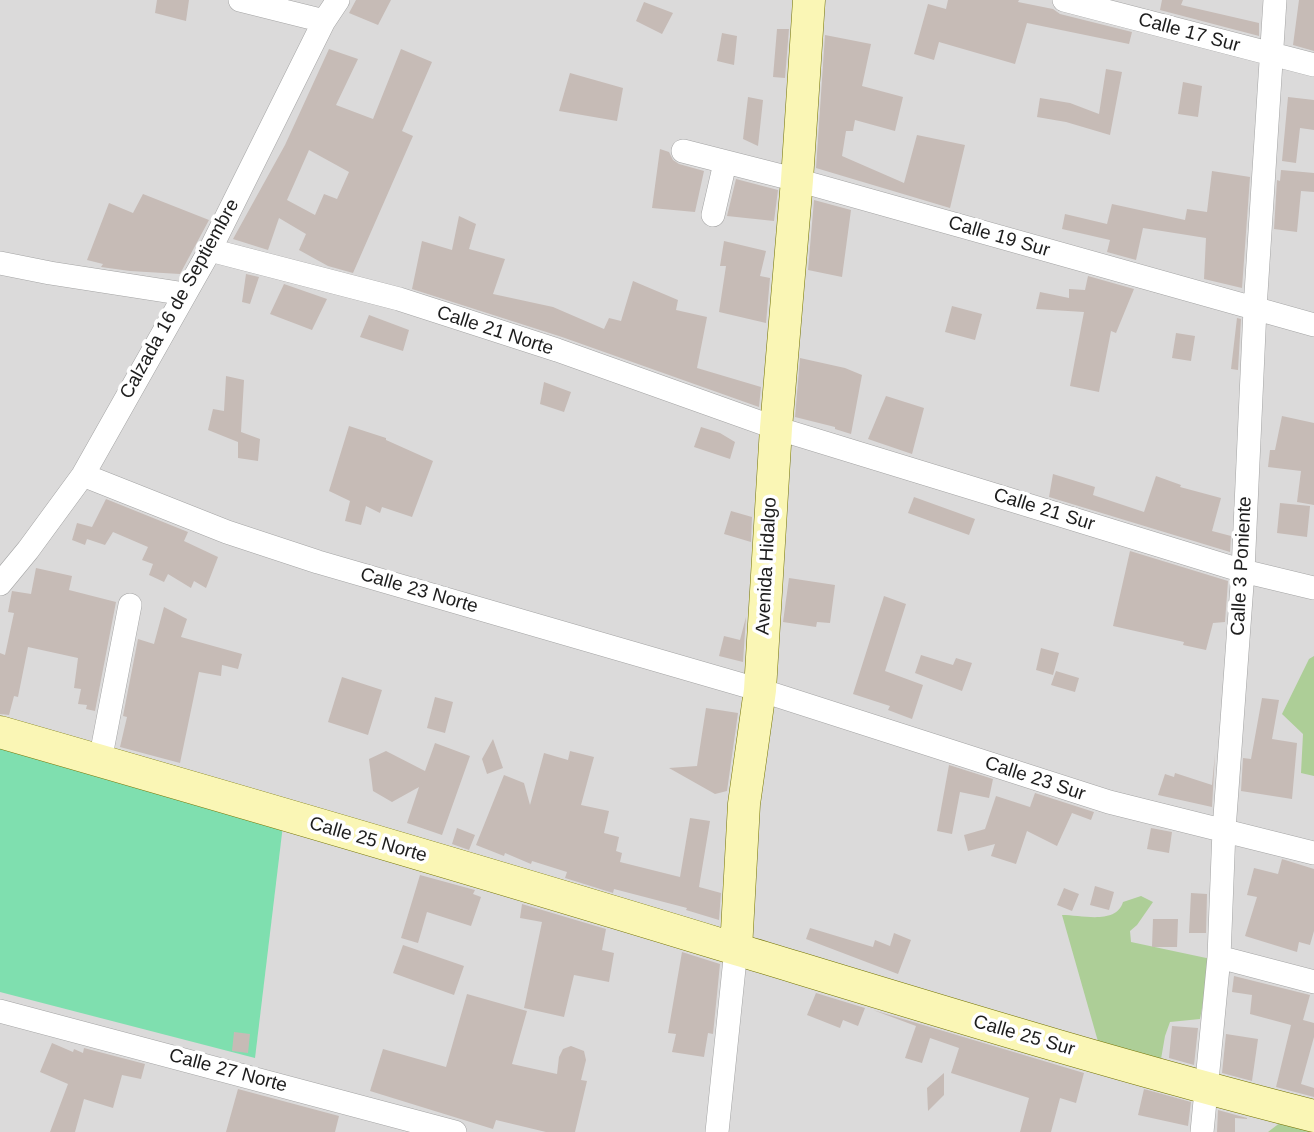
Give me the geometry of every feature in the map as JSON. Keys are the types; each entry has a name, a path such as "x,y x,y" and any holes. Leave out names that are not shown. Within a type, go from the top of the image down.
{"street":[{"path":"240,0 324,21"},
{"name":"Calzada 16 de Septiembre","path":"0,584 83,475 210,250 324,21 338,0"},
{"name":"Avenida Hidalgo","path":"717,1132 736,948 744,804 760,690 776,428 809,0"},
{"name":"Calle 17 Sur","path":"1064,0 1314,65"},
{"name":"Calle 3 Poniente","path":"1202,1132 1219,957 1224,830 1243,570 1255,309 1275,0"},
{"name":"Calle 19 Sur","path":"682,151 797,180 1314,325"},
{"path":"713,215 724,163"},
{"name":"Calle 21 Norte","path":"210,250 399,299 557,350 776,428"},
{"path":"0,263 185,294"},
{"name":"Calle 21 Sur","path":"776,428 1243,570 1314,588"},
{"name":"Calle 23 Norte","path":"83,475 227,532 318,562 760,690"},
{"path":"100,761 130,604"},
{"name":"Calle 23 Sur","path":"760,690 1109,802 1314,853"},
{"name":"Calle 25 Norte","path":"0,732 736,948"},
{"name":"Calle 25 Sur","path":"736,948 943,1012 1206,1088 1314,1116"},
{"path":"1219,957 1314,982"},
{"name":"Calle 27 Norte","path":"0,1011 455,1132"}],"shaded area":[{"path":"0,0 1314,0 1314,1132 0,1132"}],"green space":[{"path":"1314,656 1314,776 1301,773 1303,734 1282,714 1309,659"},
{"path":"0,744 283,825 255,1058 0,992"},
{"path":"1141,896 1153,902 1130,931 1131,942 1211,959 1200,1019 1170,1022 1161,1059 1099,1045 1062,915 1106,916 1113,914 1123,902"},
{"path":"1314,1118 1314,1132 1268,1132 1281,1122"}],"building":[{"path":"157,0 189,0 186,21 155,13"},
{"path":"356,0 391,0 378,25 349,13"},
{"path":"948,0 1019,0 1018,2 1053,9 1060,14 1132,32 1129,44 1027,23 1015,64 939,42 934,60 914,54 928,4 946,9"},
{"path":"1162,0 1183,0 1181,5 1259,23 1259,36 1160,10"},
{"path":"1299,0 1314,0 1314,51 1293,45"},
{"path":"644,2 673,13 662,34 636,21"},
{"path":"777,29 789,29 785,78 773,77"},
{"path":"722,33 737,36 734,65 717,61"},
{"path":"825,35 871,44 862,86 903,97 895,131 855,120 853,131 846,131 842,156 904,183 917,135 965,145 950,208 816,168"},
{"path":"329,49 358,59 336,105 373,119 401,49 432,62 402,131 413,136 353,273 328,266 299,250 306,234 279,218 268,250 233,239 285,145","holes":["309,150 349,172 337,199 324,194 315,215 287,200"]},
{"path":"1106,69 1122,72 1110,135 1037,117 1040,98 1070,103 1099,114"},
{"path":"570,73 623,88 617,121 559,111"},
{"path":"1183,82 1202,86 1198,117 1178,114"},
{"path":"748,97 763,100 758,146 743,139"},
{"path":"1288,97 1314,100 1314,130 1300,128 1296,163 1282,161"},
{"path":"660,149 669,152 679,164 704,171 695,212 652,208"},
{"path":"1281,170 1314,173 1314,192 1301,191 1297,232 1274,229 1277,180 1280,181"},
{"path":"1212,171 1250,177 1242,288 1204,279 1206,238 1143,228 1136,260 1107,252 1110,240 1062,229 1065,214 1107,224 1112,204 1185,220 1187,209 1207,212"},
{"path":"736,179 778,190 774,221 727,216"},
{"path":"143,194 209,220 180,274 101,267 103,264 87,260 109,203 133,213"},
{"path":"814,200 851,210 842,277 808,270"},
{"path":"459,216 476,224 469,249 505,259 493,294 553,307 604,329 609,318 621,321 633,281 678,300 676,310 707,317 697,368 761,387 759,407 562,337 412,289 422,241 452,250"},
{"path":"724,241 766,251 760,276 770,278 766,323 719,312 726,266 720,266"},
{"path":"246,274 259,277 250,304 242,302"},
{"path":"1088,276 1134,289 1116,333 1111,331 1099,392 1070,386 1084,312 1036,309 1040,292 1069,298 1069,289 1085,290"},
{"path":"284,284 327,299 312,330 270,314"},
{"path":"952,306 982,314 975,340 945,332"},
{"path":"369,315 409,330 403,351 360,337"},
{"path":"1237,318 1241,319 1238,370 1231,369"},
{"path":"1176,333 1195,336 1191,361 1172,358"},
{"path":"800,358 845,368 862,375 851,434 795,417"},
{"path":"226,376 244,380 241,432 260,439 258,461 238,458 238,442 208,430 213,409 224,411"},
{"path":"544,382 571,392 564,412 540,404"},
{"path":"886,396 924,408 912,454 868,439"},
{"path":"1282,416 1314,423 1314,505 1297,502 1301,471 1268,467 1270,450 1275,450"},
{"path":"349,426 386,438 433,461 412,517 382,507 380,513 366,506 361,525 345,521 350,501 329,491"},
{"path":"701,427 720,433 735,442 730,459 694,447"},
{"path":"1053,474 1095,487 1093,495 1144,512 1156,476 1181,485 1180,487 1221,498 1212,531 1231,536 1230,552 1049,497"},
{"path":"914,497 975,519 969,535 908,513"},
{"path":"106,499 188,532 184,541 218,557 206,588 194,581 191,588 168,574 164,582 149,575 153,564 142,560 148,547 113,532 105,545 87,539 85,545 72,540 77,523 92,527"},
{"path":"1280,503 1310,506 1307,537 1277,533"},
{"path":"731,511 752,517 751,542 724,534"},
{"path":"1130,551 1228,581 1225,622 1213,623 1206,650 1183,645 1184,642 1113,626"},
{"path":"36,568 72,576 69,590 116,602 95,711 86,709 87,705 78,704 81,689 74,688 78,658 28,647 18,697 14,696 9,715 0,714 0,653 5,655 14,613 8,612 12,591 31,594"},
{"path":"789,578 835,585 830,623 817,622 816,627 783,622"},
{"path":"884,596 906,604 885,671 923,685 912,719 888,710 890,706 853,694"},
{"path":"164,607 187,619 181,637 242,654 238,669 222,665 221,676 199,672 180,763 120,747 127,717 123,716 138,639 154,644"},
{"path":"746,617 743,662 719,656 724,636 740,640"},
{"path":"1041,648 1059,653 1053,675 1036,670"},
{"path":"921,655 953,665 956,658 972,663 962,691 915,673"},
{"path":"1056,671 1079,678 1075,692 1051,685"},
{"path":"342,677 382,690 368,735 328,722"},
{"path":"435,697 453,702 445,733 427,728"},
{"path":"1262,698 1279,700 1272,739 1297,743 1292,799 1241,791 1243,758 1251,759"},
{"path":"706,708 738,713 727,791 715,794 669,768 697,766"},
{"path":"493,739 503,768 487,774 482,759"},
{"path":"435,743 470,756 442,835 407,823 419,787 392,802 373,791 369,759 386,751 425,771"},
{"path":"570,751 594,757 581,805 609,811 604,833 619,837 616,851 622,853 620,862 680,877 690,818 710,821 699,887 721,893 719,920 686,910 687,908 614,889 613,893 565,878 567,872 532,861 531,864 505,853 504,856 476,845 504,775 524,783 530,805 544,753 568,760"},
{"path":"1215,754 1212,807 1158,795 1165,774 1174,777 1175,773 1212,785"},
{"path":"949,765 993,779 989,798 960,792 952,834 937,831"},
{"path":"1035,793 1094,812 1091,820 1072,813 1057,846 1027,831 1016,864 991,856 995,844 968,851 964,835 985,829 996,796 1030,807"},
{"path":"457,828 475,835 469,850 452,844"},
{"path":"1151,828 1172,832 1169,853 1147,849"},
{"path":"1282,859 1314,869 1314,931 1310,945 1299,942 1297,952 1245,936 1257,897 1247,895 1254,868 1278,874"},
{"path":"420,875 475,890 473,894 481,897 471,926 427,912 418,943 401,938"},
{"path":"1095,886 1114,892 1109,910 1090,905"},
{"path":"1064,888 1079,894 1072,911 1057,905"},
{"path":"1191,893 1207,894 1206,933 1189,933"},
{"path":"522,904 606,929 602,950 614,953 609,982 574,975 564,1017 524,1008 542,922 520,918"},
{"path":"1153,919 1178,919 1177,947 1152,947"},
{"path":"810,928 873,947 875,940 890,946 894,933 911,940 898,974 806,939"},
{"path":"403,945 464,966 454,995 393,973"},
{"path":"682,952 720,964 713,1034 708,1033 704,1057 672,1052 676,1034 668,1033"},
{"path":"1234,976 1310,995 1303,1020 1314,1023 1314,1037 1301,1084 1314,1088 1314,1097 1276,1087 1291,1025 1250,1014 1252,995 1232,992"},
{"path":"816,993 865,1008 858,1026 843,1020 840,1028 807,1015"},
{"path":"467,994 527,1011 512,1064 557,1074 563,1049 571,1046 584,1051 586,1060 581,1080 587,1081 575,1132 546,1132 496,1120 493,1129 370,1091 383,1049 446,1067"},
{"path":"873,1010 1084,1073 1076,1103 1060,1098 1051,1132 1020,1132 1029,1098 951,1073 959,1048 930,1038 922,1063 905,1058 916,1026"},
{"path":"1172,1026 1198,1028 1194,1065 1169,1058"},
{"path":"234,1032 250,1034 248,1053 232,1051"},
{"path":"1226,1034 1258,1039 1252,1081 1222,1073"},
{"path":"52,1043 73,1052 74,1049 83,1053 84,1048 145,1064 141,1079 122,1075 113,1108 84,1099 75,1132 50,1132 68,1084 40,1072"},
{"path":"944,1073 944,1095 928,1111 927,1088"},
{"path":"238,1089 339,1116 335,1132 226,1132"},
{"path":"1144,1089 1191,1102 1188,1126 1138,1115"},
{"path":"1218,1110 1247,1119 1235,1118 1235,1132 1217,1132"}]}
